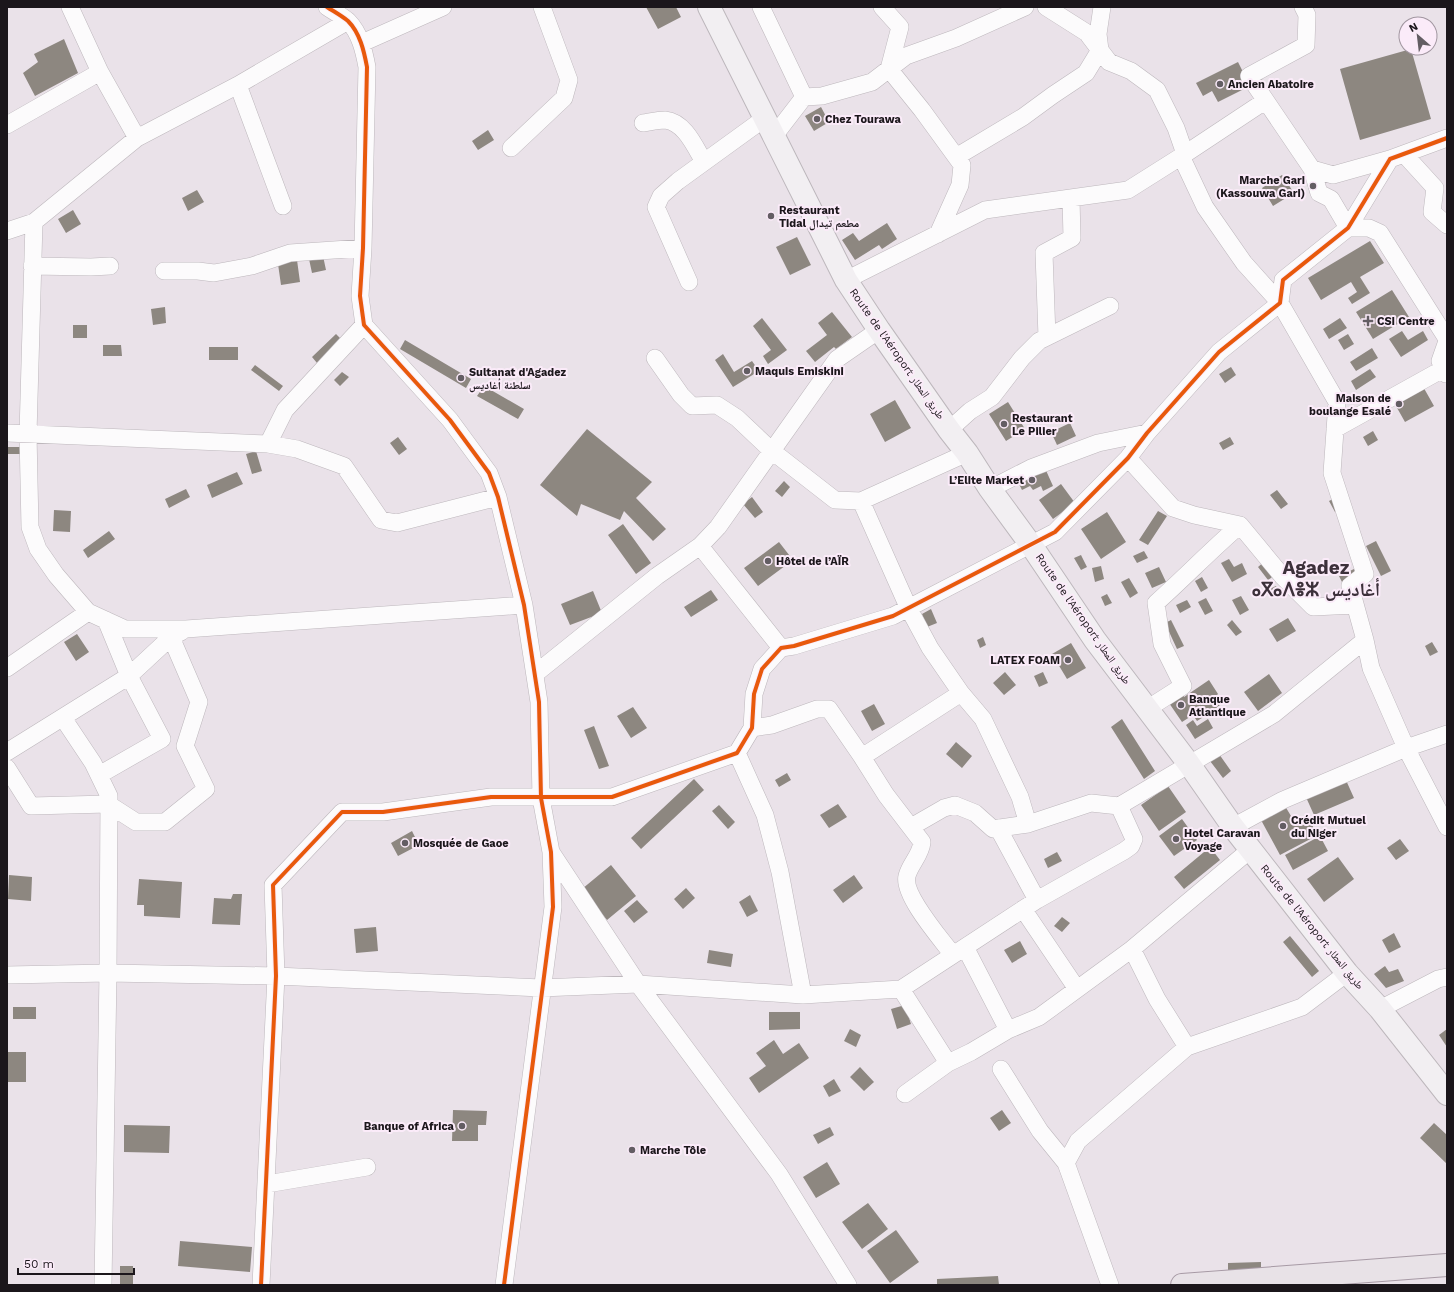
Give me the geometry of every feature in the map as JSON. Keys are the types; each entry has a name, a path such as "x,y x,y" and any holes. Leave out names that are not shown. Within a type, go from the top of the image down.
{"main road":[{"name":"Route de l'Aéroport طريق المطار","path":"709,7 846,280 879,330 948,430 967,453 990,489 1031,545 1095,640 1189,764 1233,827 1347,972 1380,1009 1447,1094"},
{"path":"1184,1285 1447,1265"}],"street":[{"path":"70,7 100,72 137,138"},
{"path":"327,7 348,21 364,47 367,67 363,248 360,296 364,325 450,420 489,473 498,496 524,605 539,702 541,798 551,852 553,907 541,988 504,1285"},
{"path":"362,43 443,7"},
{"path":"511,148 564,98 569,80 542,7"},
{"path":"761,7 804,97"},
{"path":"882,7 900,27 889,68"},
{"path":"689,282 656,207 661,196 678,181 704,162 769,127 804,97 822,96 872,82 906,56 956,38 1025,7"},
{"path":"1046,7 1087,34 1109,62 1131,71 1157,90 1176,128 1183,155 1210,213 1244,263 1280,303 1337,402 1332,472 1366,574 1350,586 1371,668 1406,748 1447,827"},
{"path":"956,157 1023,118 1053,95 1086,73 1100,50 1098,34 1102,7"},
{"path":"1303,7 1307,15 1306,45 1249,76 1312,169 1319,193 1331,199 1348,228"},
{"path":"7,231 34,222 137,138 238,85 348,21"},
{"path":"889,68 962,165 960,185 938,234"},
{"path":"7,125 100,72"},
{"path":"238,85 283,206"},
{"path":"846,280 985,210 1128,190 1265,101"},
{"path":"643,123 660,120 674,122 683,129 704,162"},
{"path":"1312,169 1333,175 1397,157 1447,138"},
{"path":"1397,157 1435,188 1432,212 1447,224"},
{"path":"261,1285 276,976 273,885 342,812 383,812 491,797 612,797 736,753 752,728 754,694 762,669 781,648 794,646 893,616 1054,532 1128,458 1147,433 1219,352 1280,303 1283,280 1348,228 1397,157"},
{"path":"1047,337 1044,253 1072,238 1071,198"},
{"path":"34,222 28,434 30,527 38,549 56,574 88,612 125,629 186,629 524,605"},
{"path":"1335,430 1445,371 1440,361 1447,340 1380,233 1369,228 1348,228"},
{"path":"164,271 214,273 252,266 290,253 363,248"},
{"path":"32,266 91,268 110,266"},
{"path":"948,430 970,411 992,397 1022,358 1039,341 1110,306"},
{"path":"268,444 285,410 364,325"},
{"path":"535,674 657,576 700,546 718,527 837,359 879,330"},
{"path":"656,358 681,395 692,406 717,405 737,418 772,451 835,500 861,501 967,453"},
{"path":"7,433 268,444 297,449 344,466 381,520 397,523 498,496"},
{"path":"990,489 1031,468 1098,443 1147,433"},
{"path":"1128,458 1173,508 1194,516 1240,525 1282,578 1313,607 1355,605"},
{"path":"861,501 909,608 930,648 962,693 983,719 1020,797 1028,824"},
{"path":"1147,709 1183,686 1162,644 1156,603 1185,577 1207,554 1240,525"},
{"path":"700,546 781,648"},
{"path":"7,668 88,612"},
{"path":"106,620 129,676 162,739 185,746"},
{"path":"7,752 129,676 171,637 186,629"},
{"path":"7,768 31,806 108,804 136,822 165,822 206,789 185,746 199,702 171,637"},
{"path":"911,827 944,808 956,805 975,813 993,829 1028,824 1091,803 1119,806 1274,714 1365,640"},
{"path":"862,757 962,693"},
{"path":"752,728 772,725 817,709 829,709 886,795 922,842 922,848 907,876 907,886 921,913 959,951 1008,1030"},
{"path":"63,718 93,763 109,796 103,1285"},
{"path":"1233,827 1283,800 1406,748 1447,734"},
{"path":"99,775 162,739"},
{"path":"736,753 765,815 778,864 803,995"},
{"path":"7,975 108,973 276,976 541,988 638,984 803,995 901,989 1030,904 1131,846 1134,839 1119,806"},
{"path":"998,828 1030,904 1077,989"},
{"path":"905,1094 948,1062 971,1052 1008,1030 1039,1017 1132,949 1251,849"},
{"path":"551,852 638,984 779,1174 848,1285"},
{"path":"1132,949 1157,999 1187,1047"},
{"path":"1066,1163 1078,1141 1187,1047 1302,1007 1347,972"},
{"path":"1380,1009 1438,979 1447,977"},
{"path":"901,989 948,1062"},
{"path":"1001,1070 1040,1131 1066,1163 1110,1285"},
{"path":"267,1184 367,1167"}],"building":[{"path":"646,7 676,7 681,17 658,29"},
{"path":"64,39 78,73 35,96 23,73 38,62 34,54"},
{"path":"1398,53 1398,56 1413,56 1431,119 1360,140 1340,69"},
{"path":"1238,62 1250,86 1218,102 1212,91 1203,96 1196,83"},
{"name":"Chez Tourawa","path":"821,107 829,122 814,131 805,116"},
{"path":"488,130 494,140 478,150 472,141"},
{"path":"1282,175 1294,193 1273,206 1262,188"},
{"path":"197,190 204,202 188,211 182,198"},
{"path":"73,210 81,224 66,233 58,219"},
{"path":"887,223 897,239 882,249 879,245 855,260 842,240 853,233 859,241"},
{"path":"797,237 811,265 790,275 776,247"},
{"path":"1370,241 1384,263 1360,277 1370,293 1352,304 1348,298 1357,292 1351,282 1321,300 1308,278"},
{"path":"323,256 326,270 312,273 309,259"},
{"path":"297,260 300,282 281,285 278,264"},
{"path":"1392,290 1409,317 1373,339 1356,312"},
{"path":"165,307 166,323 153,325 151,309"},
{"path":"832,312 852,337 836,349 834,347 815,362 806,351 827,335 818,323"},
{"path":"762,318 787,350 768,364 763,356 771,350 753,326"},
{"path":"1340,318 1347,328 1329,339 1323,329"},
{"path":"73,325 87,325 87,338 73,338"},
{"path":"1402,331 1408,340 1423,331 1428,340 1401,357 1389,339"},
{"path":"336,334 341,339 317,363 312,357"},
{"path":"1348,334 1354,344 1344,350 1338,340"},
{"path":"405,340 471,379 466,388 400,349"},
{"path":"103,345 121,345 122,356 103,356"},
{"path":"209,347 238,347 238,360 209,360"},
{"path":"1372,348 1378,358 1356,371 1350,362"},
{"path":"723,354 734,372 752,361 759,371 733,387 715,360"},
{"path":"255,365 283,386 279,391 251,370"},
{"path":"1231,367 1236,375 1225,383 1219,374"},
{"path":"1370,369 1376,377 1356,390 1351,381"},
{"path":"342,372 349,377 340,386 334,380"},
{"path":"1421,383 1434,406 1405,422 1392,399"},
{"path":"484,386 524,409 518,419 477,396"},
{"path":"895,400 911,428 885,442 870,414"},
{"path":"1008,402 1025,429 1006,441 989,414"},
{"path":"1070,423 1076,436 1057,445 1051,432"},
{"path":"587,429 652,482 636,498 666,529 653,541 624,511 620,520 581,504 577,516 540,485"},
{"path":"1373,431 1378,440 1368,446 1363,437"},
{"path":"398,437 407,449 399,455 390,443"},
{"path":"1230,437 1234,444 1223,450 1219,443"},
{"path":"7,447 24,447 24,454 7,454"},
{"path":"256,451 262,471 252,474 246,454"},
{"path":"1044,466 1053,486 1043,491 1041,486 1033,490 1030,486 1022,490 1017,480"},
{"path":"237,472 243,484 212,498 207,485"},
{"path":"784,481 790,487 782,497 775,491"},
{"path":"1061,484 1075,503 1053,519 1039,500"},
{"path":"186,489 190,497 169,508 165,499"},
{"path":"1277,490 1288,504 1281,509 1270,495"},
{"path":"752,497 763,512 755,518 743,504"},
{"path":"1337,497 1342,508 1335,512 1329,501"},
{"path":"54,510 71,511 70,532 53,531"},
{"path":"1158,511 1167,516 1148,545 1139,540"},
{"path":"1107,512 1126,542 1101,559 1081,529"},
{"path":"623,524 651,563 636,574 608,535"},
{"path":"109,531 115,539 88,558 83,550"},
{"path":"1376,541 1391,571 1381,576 1366,546"},
{"path":"779,542 793,560 758,586 744,568"},
{"path":"1144,551 1148,558 1137,563 1133,556"},
{"path":"1081,555 1087,567 1081,570 1074,558"},
{"path":"1229,559 1234,567 1242,563 1247,574 1232,582 1221,563"},
{"path":"1265,561 1275,575 1268,580 1258,567"},
{"path":"1101,566 1104,579 1095,582 1092,568"},
{"path":"1159,567 1166,582 1152,588 1145,573"},
{"path":"1354,569 1358,577 1343,584 1339,576"},
{"path":"1202,577 1208,588 1201,592 1195,581"},
{"path":"1129,578 1138,593 1130,598 1121,582"},
{"path":"1276,586 1278,590 1267,595 1265,591"},
{"path":"711,590 718,600 691,617 684,607"},
{"path":"593,591 602,613 570,625 561,604"},
{"path":"1107,594 1112,603 1105,606 1101,597"},
{"path":"1241,596 1249,610 1240,615 1232,600"},
{"path":"1206,598 1213,611 1205,615 1198,602"},
{"path":"1187,600 1191,607 1180,613 1176,605"},
{"path":"931,609 937,623 927,627 922,614"},
{"path":"1288,618 1296,631 1277,642 1269,629"},
{"path":"1171,620 1184,646 1177,649 1165,623"},
{"path":"1232,620 1242,632 1236,636 1227,625"},
{"path":"77,634 89,652 76,661 64,642"},
{"path":"983,637 986,645 980,648 977,640"},
{"path":"1432,642 1438,652 1430,656 1425,646"},
{"path":"1071,643 1086,668 1067,679 1052,654"},
{"path":"1005,672 1016,685 1004,695 993,683"},
{"path":"1043,672 1048,683 1039,687 1034,676"},
{"path":"1269,674 1282,693 1258,711 1244,692"},
{"path":"1209,680 1218,694 1215,697 1220,705 1215,709 1218,713 1212,717 1210,713 1197,721 1193,715 1182,722 1169,703 1183,694 1184,697"},
{"path":"874,704 885,724 872,731 861,711"},
{"path":"633,707 647,728 631,738 617,716"},
{"path":"1122,719 1155,771 1144,779 1111,727"},
{"path":"1208,719 1213,728 1195,739 1186,725 1193,720 1197,726"},
{"path":"594,726 609,766 599,769 584,730"},
{"path":"956,742 972,756 962,768 946,754"},
{"path":"1219,754 1231,771 1223,778 1210,761"},
{"path":"787,773 791,780 779,787 775,780"},
{"path":"1345,778 1354,798 1314,815 1305,795"},
{"path":"694,779 704,790 641,849 631,838"},
{"path":"1168,786 1186,812 1159,831 1141,805"},
{"path":"838,804 847,817 829,828 820,815"},
{"path":"719,805 735,822 728,829 712,811"},
{"path":"1285,806 1297,826 1309,820 1318,835 1280,855 1261,820"},
{"path":"1182,819 1197,840 1174,856 1159,836"},
{"path":"412,831 419,845 398,856 391,843"},
{"path":"1320,836 1328,851 1293,870 1285,855"},
{"path":"1400,839 1409,851 1396,860 1387,848"},
{"path":"1210,847 1220,860 1184,889 1174,877"},
{"path":"1057,852 1062,861 1048,868 1044,859"},
{"path":"1338,857 1354,879 1324,902 1307,879"},
{"path":"611,865 636,896 607,920 582,889"},
{"path":"9,875 32,877 31,901 8,899"},
{"path":"854,875 863,888 843,903 833,890"},
{"path":"139,879 182,882 180,918 144,916 144,905 137,905"},
{"path":"686,888 695,898 683,909 674,899"},
{"path":"233,894 242,894 240,925 212,924 214,898 231,899"},
{"path":"750,895 758,911 747,917 739,902"},
{"path":"637,900 648,912 634,923 624,911"},
{"path":"1062,917 1070,923 1062,932 1054,926"},
{"path":"376,927 378,951 356,953 354,929"},
{"path":"1394,933 1401,947 1389,953 1382,940"},
{"path":"1290,936 1319,971 1312,977 1283,942"},
{"path":"1020,941 1027,954 1012,963 1004,950"},
{"path":"709,950 733,954 731,967 707,963"},
{"path":"1385,966 1389,972 1398,969 1404,981 1386,988 1374,974"},
{"path":"905,1005 911,1024 897,1029 891,1009"},
{"path":"13,1007 36,1007 36,1019 13,1019"},
{"path":"769,1012 800,1012 800,1029 769,1030"},
{"path":"850,1029 861,1035 856,1047 844,1041"},
{"path":"1447,1029 1447,1047 1439,1035"},
{"path":"774,1040 783,1054 799,1043 809,1058 759,1093 749,1078 766,1066 756,1053"},
{"path":"7,1052 26,1052 26,1082 7,1082"},
{"path":"860,1067 874,1082 864,1091 850,1077"},
{"path":"834,1079 841,1091 829,1097 823,1086"},
{"path":"453,1110 487,1111 486,1125 478,1125 478,1141 452,1141"},
{"path":"1002,1110 1011,1123 999,1131 990,1118"},
{"path":"1434,1123 1447,1135 1447,1164 1420,1138"},
{"path":"124,1125 170,1126 169,1153 124,1152"},
{"path":"830,1127 834,1135 818,1144 813,1135"},
{"path":"827,1162 840,1184 816,1198 803,1177"},
{"path":"868,1203 888,1229 862,1249 842,1222"},
{"path":"896,1230 919,1262 890,1283 867,1251"},
{"path":"180,1241 252,1247 250,1272 178,1266"},
{"path":"1261,1262 1261,1272 1228,1273 1228,1263"},
{"path":"120,1266 133,1266 133,1285 120,1285"},
{"path":"998,1276 999,1285 937,1285 937,1279"}],"cycle path":[{"path":"327,7 346,19 356,31 361,42 367,67 363,248 360,296 364,325 450,420 489,473 498,497 524,605 539,702 541,798 551,852 553,907 504,1285"},
{"path":"261,1285 276,976 273,885 342,812 383,812 491,797 612,797 737,753 752,728 754,694 762,669 781,648 794,646 893,616 1055,532 1128,458 1147,433 1219,352 1280,303 1283,280 1348,228 1390,159 1447,138"}],"place":[{"name":"Ancien Abatoire","path":"1220,84"},
{"name":"Chez Tourawa","path":"817,119"},
{"name":"Marche Gari (Kassouwa Gari)","path":"1313,186"},
{"name":"Restaurant Tidal مطعم تيدال","path":"771,216"},
{"name":"CSI Centre","path":"1368,321"},
{"name":"Maquis Emiskini","path":"747,371"},
{"name":"Sultanat d'Agadez سلطنة أغاديس","path":"461,378"},
{"name":"Maison de boulange Esalé","path":"1399,404"},
{"name":"Restaurant Le Pilier","path":"1004,424"},
{"name":"L’Elite Market","path":"1032,480"},
{"name":"Hôtel de l’AÏR","path":"768,561"},
{"name":"LATEX FOAM","path":"1068,660"},
{"name":"Banque Atlantique","path":"1181,705"},
{"name":"Crédit Mutuel du Niger","path":"1283,826"},
{"name":"Hotel Caravan Voyage","path":"1176,839"},
{"name":"Mosquée de Gaoe","path":"405,843"},
{"name":"Banque of Africa","path":"462,1126"},
{"name":"Marche Tôle","path":"632,1150"}],"district":[{"name":"Agadez ⴰⴳⴰⴷⴻⵣ أغاديس","path":"1316,578"}]}
